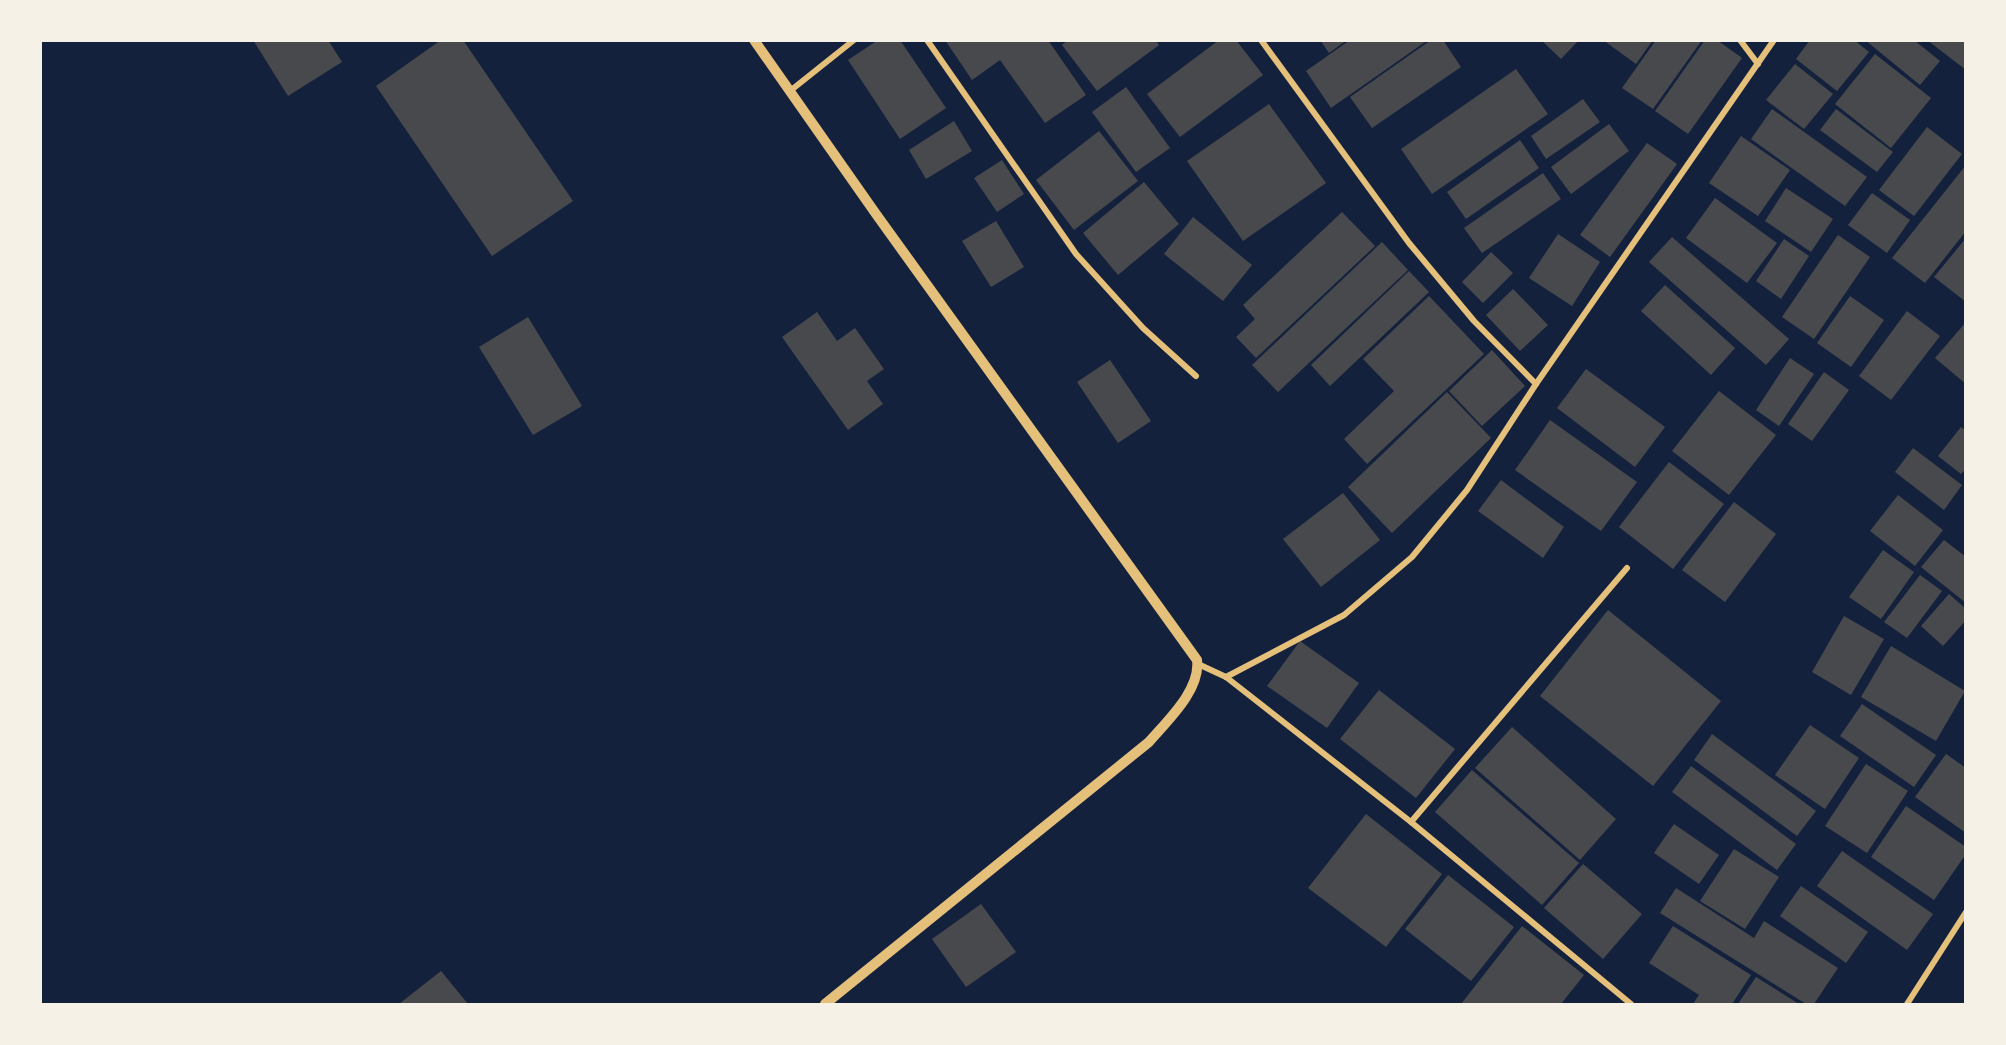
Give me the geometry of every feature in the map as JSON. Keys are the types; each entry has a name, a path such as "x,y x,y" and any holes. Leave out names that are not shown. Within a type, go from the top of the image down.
{"street":[{"path":"754,40 1198,664 1197,676 1192,687 1149,742 825,1005"},
{"path":"790,91 854,40"},
{"path":"927,40 1076,254 1143,327 1196,376"},
{"path":"1261,40 1408,243 1474,321 1536,384"},
{"path":"1740,40 1758,64"},
{"path":"1226,677 1344,615 1413,557 1467,490 1536,384 1774,40"},
{"path":"1411,822 1628,568"},
{"path":"1198,664 1226,677 1411,822 1631,1005"},
{"path":"1907,1005 1965,912"}],"building":[{"path":"253,40 328,40 342,62 288,96"},
{"path":"441,40 463,40 573,201 492,256 376,86"},
{"path":"878,40 900,40 946,108 900,139 848,60"},
{"path":"945,40 1048,40 1086,95 1045,123 1000,60 972,80"},
{"path":"1068,40 1155,40 1159,45 1097,91 1062,45"},
{"path":"1219,40 1236,40 1263,75 1180,137 1147,94"},
{"path":"1320,40 1347,40 1329,53"},
{"path":"1350,40 1428,40 1331,108 1306,71"},
{"path":"1431,40 1443,40 1461,67 1372,128 1350,97"},
{"path":"1541,40 1579,40 1561,59"},
{"path":"1603,40 1653,40 1636,64"},
{"path":"1656,40 1702,40 1653,109 1622,88"},
{"path":"1705,40 1717,40 1742,58 1688,134 1655,111"},
{"path":"1810,40 1854,40 1869,52 1837,91 1796,59"},
{"path":"1865,40 1914,40 1940,61 1920,85"},
{"path":"1927,40 1966,40 1966,70"},
{"path":"1875,54 1931,98 1891,148 1835,104"},
{"path":"1795,64 1833,94 1804,129 1766,100"},
{"path":"1516,69 1548,114 1432,194 1401,149"},
{"path":"1126,87 1170,148 1136,172 1092,112"},
{"path":"1583,99 1600,122 1546,159 1531,136"},
{"path":"1269,104 1326,183 1243,241 1187,161"},
{"path":"1772,109 1867,177 1845,206 1751,139"},
{"path":"1836,109 1893,152 1877,172 1820,130"},
{"path":"954,121 972,151 926,179 909,150"},
{"path":"1609,124 1629,151 1571,194 1551,167"},
{"path":"1927,127 1962,154 1914,216 1879,190"},
{"path":"1099,131 1138,181 1074,230 1036,180"},
{"path":"1741,136 1790,170 1758,216 1709,183"},
{"path":"1520,140 1539,168 1466,219 1447,192"},
{"path":"1647,143 1677,164 1610,257 1580,235"},
{"path":"1002,160 1024,194 997,212 974,178"},
{"path":"1966,165 1966,231 1925,283 1892,258"},
{"path":"1543,173 1561,199 1482,253 1464,228"},
{"path":"1144,182 1179,224 1118,275 1083,233"},
{"path":"1786,188 1833,219 1811,252 1765,221"},
{"path":"1872,193 1910,220 1887,253 1848,225"},
{"path":"1715,198 1777,243 1747,283 1686,238"},
{"path":"1342,212 1375,246 1256,358 1236,337 1255,319 1243,305"},
{"path":"1193,217 1252,265 1223,301 1164,254"},
{"path":"996,221 1024,267 991,287 962,241"},
{"path":"1558,234 1600,262 1572,306 1529,278"},
{"path":"1838,235 1870,257 1814,339 1782,317"},
{"path":"1672,237 1789,339 1766,365 1649,262"},
{"path":"1966,238 1966,302 1934,277"},
{"path":"1784,239 1809,256 1781,299 1756,281"},
{"path":"1382,242 1408,270 1278,392 1252,365"},
{"path":"1491,252 1513,273 1483,303 1462,282"},
{"path":"1409,271 1429,292 1330,386 1311,365"},
{"path":"1665,285 1735,348 1711,375 1641,311"},
{"path":"1513,289 1548,325 1520,351 1486,315"},
{"path":"1429,296 1484,354 1367,464 1344,439 1394,391 1363,359"},
{"path":"1850,296 1884,320 1851,367 1817,343"},
{"path":"1907,311 1940,336 1891,400 1859,376"},
{"path":"817,312 837,341 855,328 884,369 867,381 883,404 848,430 782,337"},
{"path":"528,317 582,406 533,435 479,347"},
{"path":"1966,322 1966,384 1935,358"},
{"path":"1492,350 1525,386 1482,426 1449,391"},
{"path":"1790,358 1814,374 1779,426 1756,410"},
{"path":"1110,360 1151,421 1118,443 1077,382"},
{"path":"1586,369 1665,427 1635,467 1557,408"},
{"path":"1824,372 1849,390 1812,441 1788,424"},
{"path":"1719,391 1776,435 1729,495 1672,451"},
{"path":"1447,392 1491,438 1392,533 1348,487"},
{"path":"1550,420 1637,482 1601,531 1515,470"},
{"path":"1961,427 1966,431 1966,469 1961,474 1938,456"},
{"path":"1913,448 1962,485 1944,510 1895,472"},
{"path":"1669,462 1724,504 1673,569 1619,527"},
{"path":"1501,480 1564,527 1543,558 1478,511"},
{"path":"1343,493 1380,540 1321,587 1283,539"},
{"path":"1898,495 1943,530 1915,566 1870,531"},
{"path":"1734,502 1776,534 1725,602 1682,570"},
{"path":"1944,540 1966,557 1966,603 1921,567"},
{"path":"1883,550 1914,572 1881,619 1849,597"},
{"path":"1920,575 1942,591 1907,638 1884,622"},
{"path":"1949,594 1966,609 1966,620 1943,646 1921,626"},
{"path":"1608,610 1721,701 1653,786 1540,696"},
{"path":"1844,616 1884,639 1851,695 1812,672"},
{"path":"1300,641 1359,683 1327,728 1267,686"},
{"path":"1891,646 1965,691 1936,741 1861,697"},
{"path":"1379,690 1455,749 1416,798 1340,739"},
{"path":"1862,704 1936,755 1914,787 1840,736"},
{"path":"1810,725 1859,758 1825,809 1775,775"},
{"path":"1512,727 1616,819 1580,860 1475,768"},
{"path":"1712,734 1816,811 1797,836 1694,760"},
{"path":"1946,754 1966,768 1966,833 1915,797"},
{"path":"1866,764 1908,791 1867,853 1825,826"},
{"path":"1691,766 1796,844 1777,870 1672,792"},
{"path":"1472,770 1579,863 1542,905 1435,812"},
{"path":"1906,806 1966,847 1966,854 1934,900 1871,857"},
{"path":"1366,814 1442,874 1386,947 1308,888"},
{"path":"1674,824 1719,855 1699,884 1654,853"},
{"path":"1734,849 1779,877 1745,929 1700,901"},
{"path":"1842,851 1933,914 1907,950 1817,886"},
{"path":"1583,864 1642,914 1603,959 1544,908"},
{"path":"1448,875 1514,927 1471,981 1405,929"},
{"path":"1801,886 1868,932 1846,963 1780,916"},
{"path":"1676,888 1754,938 1764,921 1838,968 1814,1004 1806,1004 1660,913"},
{"path":"981,904 1016,952 966,987 932,939"},
{"path":"1522,926 1584,975 1561,1004 1461,1004"},
{"path":"1673,926 1751,975 1732,1004 1693,1004 1699,995 1649,963"},
{"path":"441,971 468,1004 399,1004"},
{"path":"1756,977 1799,1004 1738,1004"}]}
